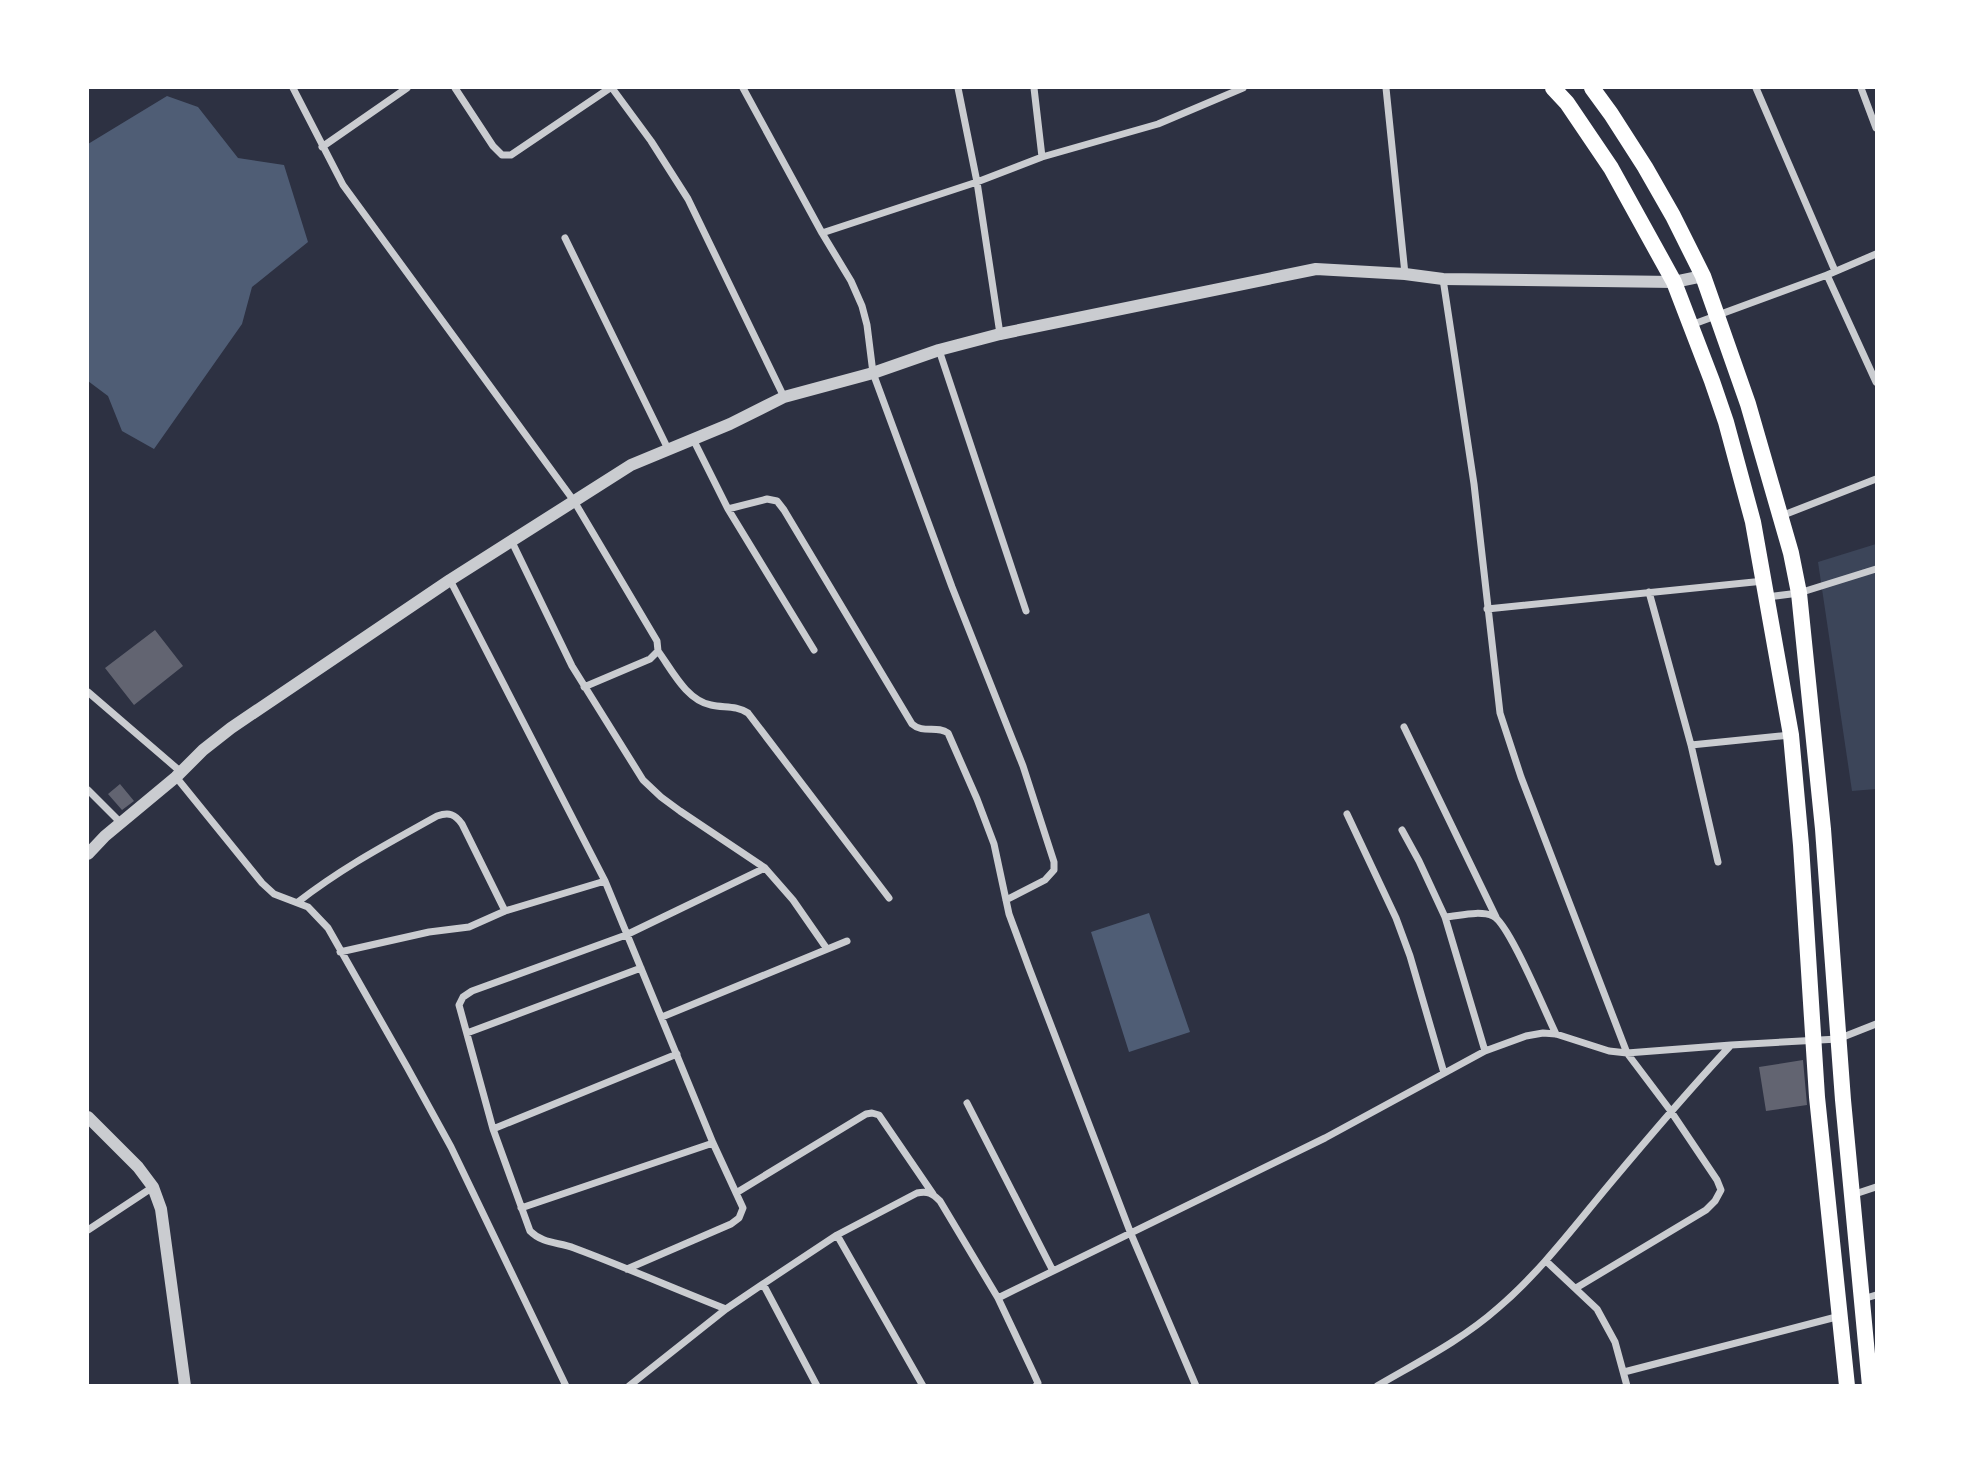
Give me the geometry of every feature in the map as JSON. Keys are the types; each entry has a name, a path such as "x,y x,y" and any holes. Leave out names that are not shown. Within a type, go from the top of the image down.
{"main road":[{"path":"1553,88 1567,103 1611,168 1674,282 1726,422 1754,522 1791,735 1817,1097 1847,1385"},
{"path":"1592,88 1645,167 1703,276 1748,404 1791,553 1799,593 1823,829 1852,1195 1870,1297 1870,1385"}],"street":[{"path":"293,88 343,185 574,500 657,641 658,651 688,692 707,705 735,707 748,713 889,898"},
{"path":"322,147 407,88"},
{"path":"455,88 493,146 502,155 511,155 611,88 651,141 688,199 784,397"},
{"path":"745,88 862,306 873,373 951,587 1023,766 1054,862 1051,875 1006,900"},
{"path":"958,88 977,182 1000,334"},
{"path":"1034,88 1042,157"},
{"path":"822,233 977,182 1042,157 1158,124 1243,88"},
{"path":"1386,88 1405,274"},
{"path":"1756,88 1835,271"},
{"path":"1861,88 1877,128"},
{"path":"565,238 668,449"},
{"path":"1691,325 1877,254"},
{"path":"88,854 231,728 450,580 631,464 730,424 784,397 873,373 939,349 1000,334 1315,270 1405,274 1443,279 1674,282 1703,276"},
{"path":"1827,275 1877,382"},
{"path":"1443,279 1474,484 1500,713 1509,743 1627,1053 1670,1110 1721,1190 1706,1210 1576,1288"},
{"path":"939,349 1026,611"},
{"path":"693,438 729,509 814,650"},
{"path":"1781,516 1877,479"},
{"path":"729,509 767,499 777,501 912,724 921,730 943,729 948,733 994,844 1006,900 1029,968 1131,1234 1196,1385"},
{"path":"512,542 561,646 643,780 680,811 765,868 793,900 828,948"},
{"path":"1487,609 1649,592 1765,589 1799,593 1877,569"},
{"path":"450,580 605,881 713,1143 743,1208 739,1218 731,1224 627,1269"},
{"path":"1649,592 1691,745 1718,862"},
{"path":"584,687 650,659 658,651"},
{"path":"88,692 179,774 262,883 274,894 308,907 328,928 451,1147 566,1385"},
{"path":"1404,727 1556,1034"},
{"path":"1691,745 1791,735"},
{"path":"88,790 121,823"},
{"path":"298,902 352,863 446,813 456,816 462,824 505,911"},
{"path":"1347,814 1410,956 1444,1073"},
{"path":"1402,830 1445,917 1485,1051"},
{"path":"726,1309 572,1247 537,1238 530,1231 493,1129 459,1005 463,997 472,991 626,935 765,868"},
{"path":"340,951 429,932 470,927 505,911 605,881"},
{"path":"1445,917 1483,913 1496,917"},
{"path":"662,1017 846,941"},
{"path":"467,1033 640,968"},
{"path":"998,1298 1325,1138 1485,1051 1526,1036 1543,1032 1556,1034 1609,1051 1627,1053 1838,1039 1877,1024"},
{"path":"1377,1385 1465,1334 1497,1310 1546,1261 1670,1110 1731,1045"},
{"path":"493,1129 677,1054"},
{"path":"967,1103 1053,1271"},
{"path":"736,1193 866,1114 878,1115 940,1201 998,1298 1037,1385"},
{"path":"88,1117 138,1167 153,1187 161,1209 185,1385"},
{"path":"521,1208 713,1143"},
{"path":"88,1230 153,1187"},
{"path":"1852,1195 1877,1187"},
{"path":"629,1385 726,1309 837,1235 917,1193 926,1191 933,1194"},
{"path":"837,1235 923,1385"},
{"path":"1546,1261 1597,1309 1615,1342 1627,1385"},
{"path":"763,1284 817,1385"},
{"path":"1624,1372 1840,1316"}],"shaded area":[{"path":"167,96 198,107 238,158 284,165 308,242 252,287 242,324 154,449 122,431 108,396 88,381 88,144"},
{"path":"1876,544 1876,789 1852,791 1818,562"},
{"path":"1149,913 1190,1032 1129,1052 1091,932"}],"building":[{"path":"155,630 183,666 134,705 105,668"},
{"path":"120,784 134,801 122,810 108,794"},
{"path":"1803,1060 1807,1105 1766,1111 1759,1067"}]}
